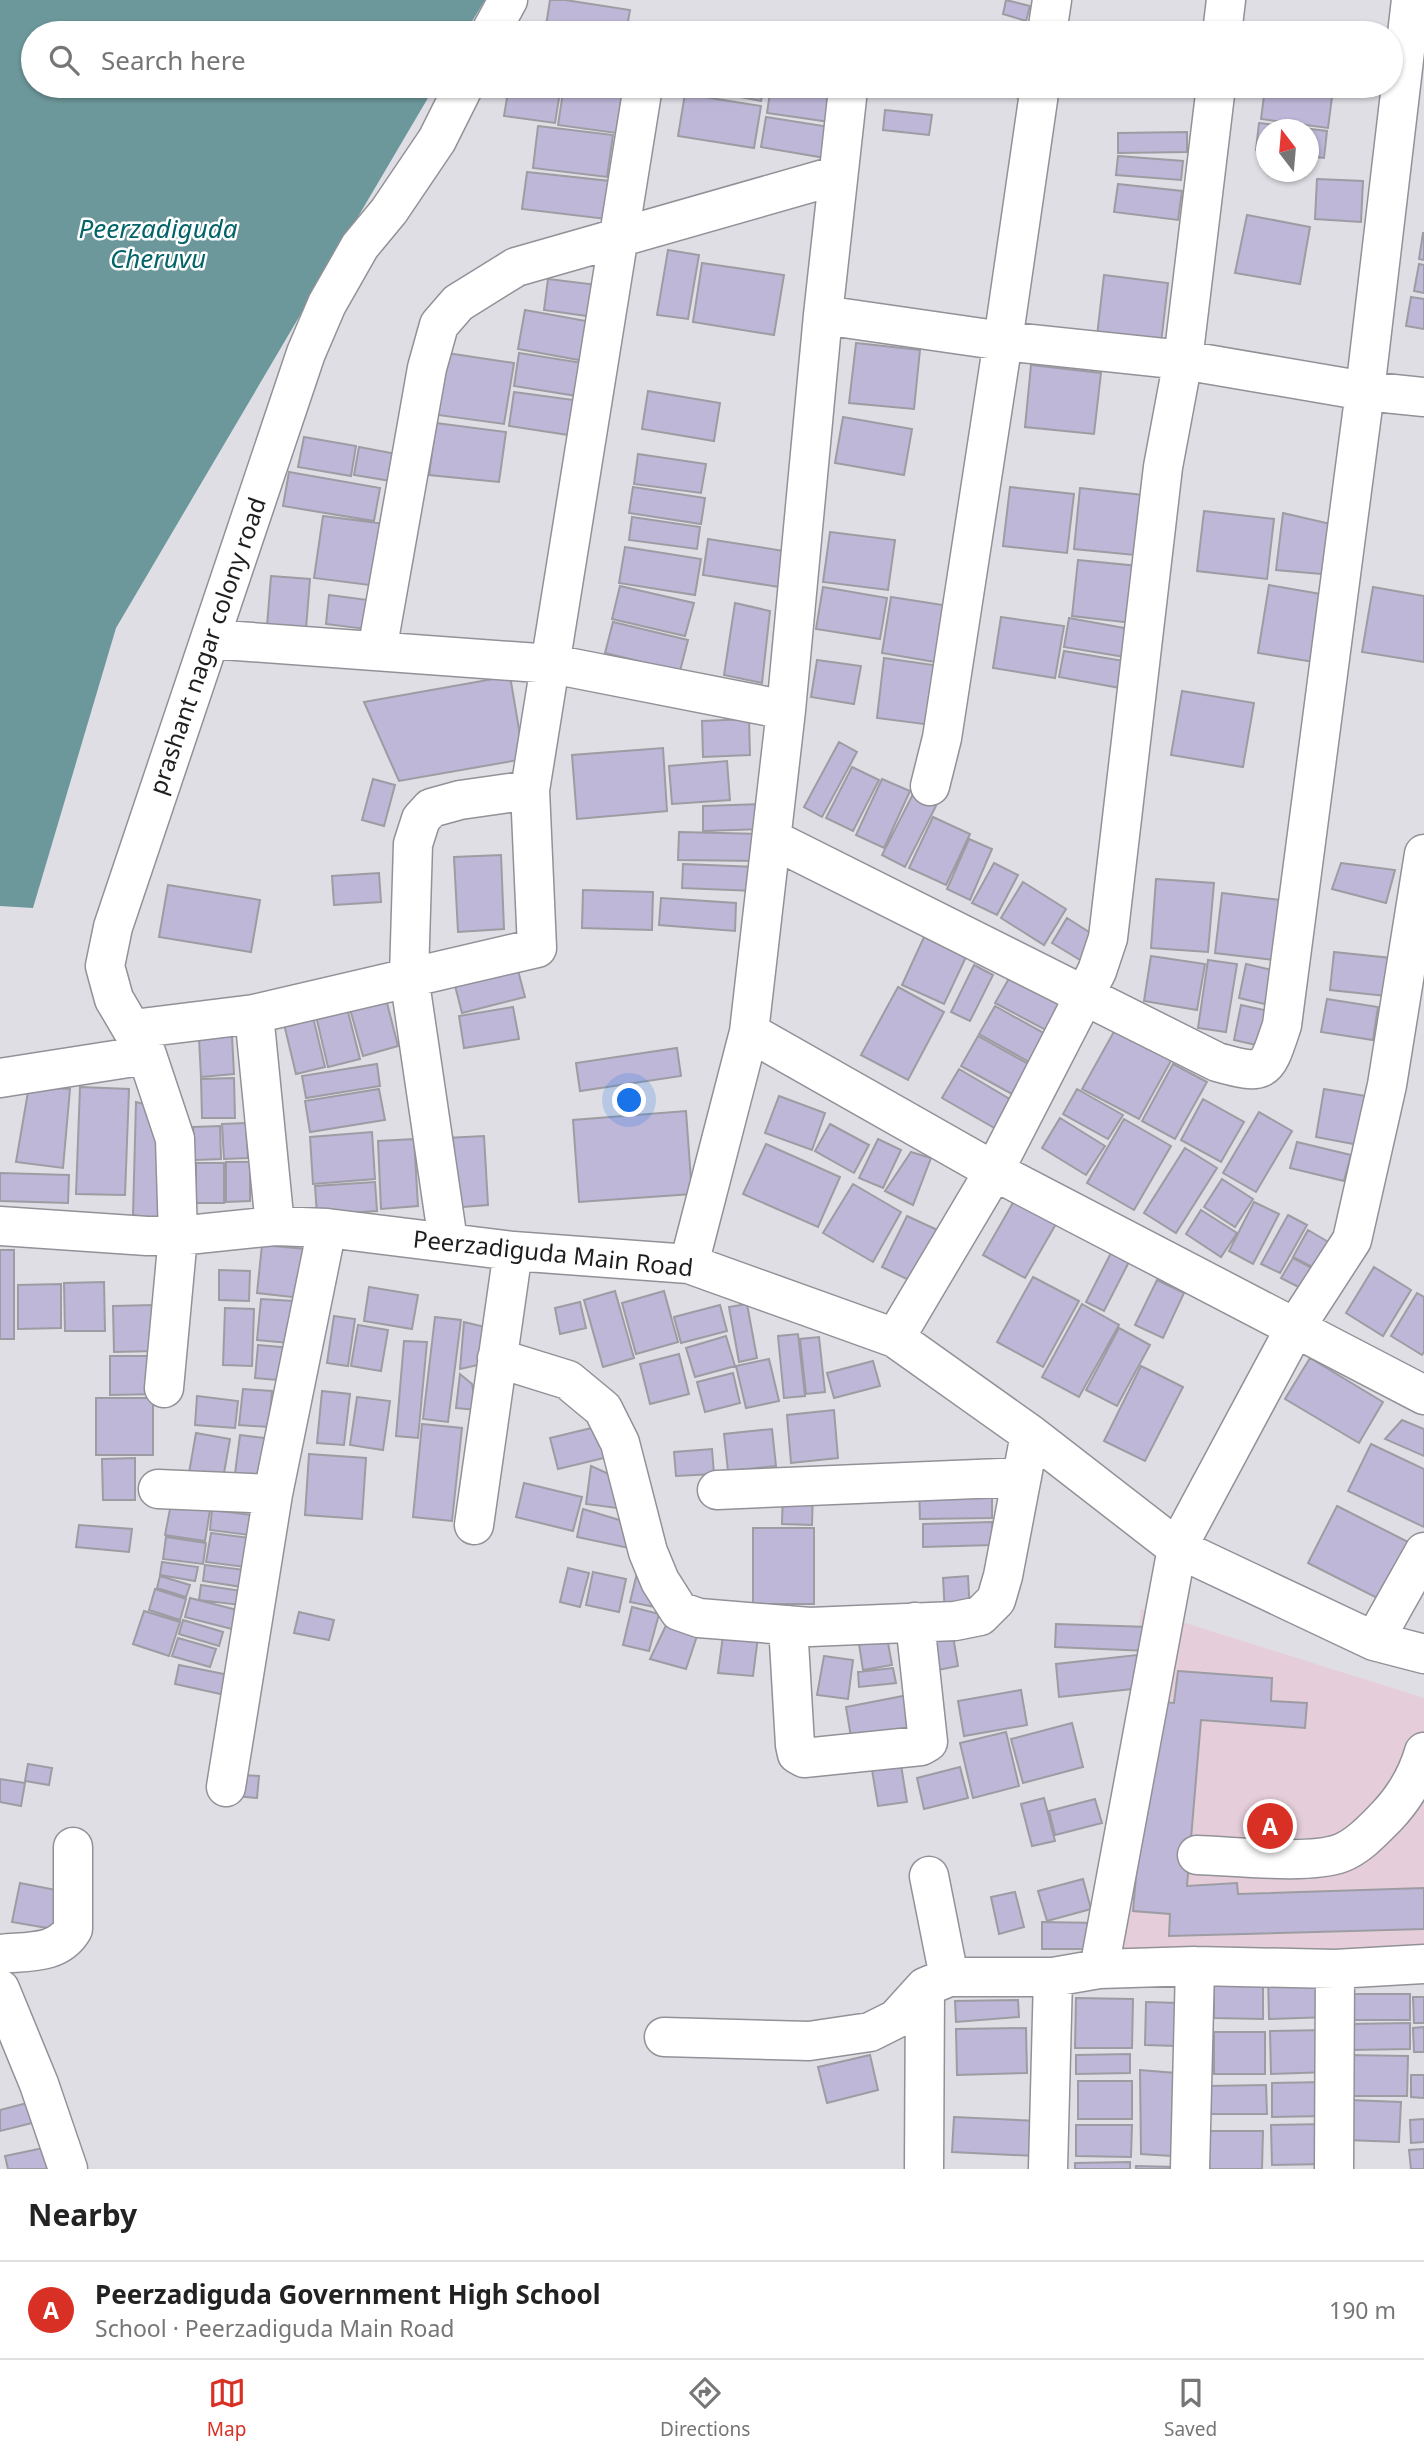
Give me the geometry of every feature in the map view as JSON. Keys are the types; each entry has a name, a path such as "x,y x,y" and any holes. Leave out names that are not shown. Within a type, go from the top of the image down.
{"street":[{"path":"497,21 508,0"},
{"path":"1049,21 1052,0"},
{"path":"1223,21 1226,0"},
{"path":"1403,68 1411,0"},
{"name":"prashant nagar colony road","path":"164,1388 178,1236 175,1139 140,1042 114,999 105,966 113,927 306,353 327,304 360,246 389,211 438,139 458,98"},
{"path":"0,1078 409,976 537,948 530,790 641,98"},
{"path":"689,1264 749,1032 786,710 823,315 847,98"},
{"path":"930,786 944,724 1038,98"},
{"path":"895,1338 994,1171 1097,971 1108,938 1163,467 1183,360 1215,98"},
{"path":"772,839 1217,1062 1249,1071 1261,1069 1273,1052 1284,1011 1365,391 1399,98"},
{"path":"377,651 427,368 439,325 457,303 516,267 838,175"},
{"path":"823,315 1003,341 1183,360 1365,391 1424,397"},
{"path":"210,639 552,664 786,710"},
{"path":"448,1241 409,976 413,844 421,819 431,808 460,800 530,790"},
{"path":"1099,1969 1177,1548 1295,1328 1352,1241 1387,1086 1410,1026 1424,855"},
{"path":"254,1014 275,1226"},
{"path":"749,1032 994,1171 1424,1395"},
{"name":"Peerzadiguda Main Road","path":"0,1226 147,1236 178,1236 275,1226 327,1228 513,1251 689,1264 895,1338 1030,1434 1177,1548 1374,1641 1424,1654"},
{"path":"226,1787 274,1494 327,1228"},
{"path":"474,1525 513,1251"},
{"path":"497,1358 568,1380 603,1409 620,1443 648,1552 660,1581 679,1611 699,1618 810,1627 956,1621 981,1616 996,1600 1030,1434"},
{"path":"717,1490 1021,1477"},
{"path":"158,1489 274,1494"},
{"path":"1374,1641 1424,1552"},
{"path":"788,1625 794,1745 797,1754 804,1758 921,1746 928,1742 915,1622"},
{"path":"1197,1855 1316,1859 1342,1853 1370,1833 1395,1807 1419,1771 1424,1752"},
{"path":"0,1954 56,1948 67,1941 74,1929 74,1847"},
{"path":"924,2169 937,1982 929,1876"},
{"path":"664,2038 809,2041 870,2032 896,2019 937,1982 1053,1977 1099,1969 1195,1966 1335,1969 1424,1964"},
{"path":"1190,2169 1195,1966"},
{"path":"1334,2169 1335,1969"},
{"path":"1048,2169 1053,1977"},
{"path":"0,1989 39,2084 68,2169"}],"shaded area":[{"path":"1141,1609 1424,1698 1424,1954 1102,1955"}],"water":[{"name":"Peerzadiguda Cheruvu","path":"0,0 485,0 472,21 21,21 21,98 428,98 116,628 33,908 0,906"}],"building":[{"path":"550,0 630,10 628,21 547,21"},
{"path":"1006,0 1030,6 1026,21 1003,14"},
{"path":"507,98 559,98 555,123 504,116"},
{"path":"562,98 621,98 616,133 558,125"},
{"path":"684,98 710,98 761,106 754,148 678,136"},
{"path":"769,98 834,98 830,122 767,113"},
{"path":"1264,98 1332,98 1328,128 1319,127 1319,119 1261,119"},
{"path":"885,110 932,115 929,135 883,130"},
{"path":"766,117 836,128 831,159 761,147"},
{"path":"538,126 613,135 607,177 533,168"},
{"path":"1319,130 1327,131 1324,158 1319,157"},
{"path":"1187,132 1187,152 1118,153 1118,133"},
{"path":"1118,156 1183,161 1181,180 1116,175"},
{"path":"527,172 610,181 606,219 522,209"},
{"path":"1319,179 1363,181 1361,222 1315,219"},
{"path":"1118,184 1182,191 1178,220 1114,212"},
{"path":"1247,215 1310,227 1300,284 1235,273"},
{"path":"1424,233 1424,260 1419,259"},
{"path":"668,250 699,255 688,319 657,315"},
{"path":"702,263 784,275 774,335 693,322"},
{"path":"1419,264 1424,265 1424,293 1414,291"},
{"path":"1104,275 1168,283 1161,343 1097,336"},
{"path":"548,279 598,285 594,317 544,310"},
{"path":"1411,297 1424,299 1424,329 1406,326"},
{"path":"525,310 597,323 590,362 518,349"},
{"path":"856,343 920,350 914,409 849,403"},
{"path":"447,353 514,363 504,424 438,415"},
{"path":"519,353 589,364 583,397 514,386"},
{"path":"1031,365 1101,373 1094,434 1025,427"},
{"path":"648,391 720,403 714,441 642,429"},
{"path":"514,392 581,401 575,436 509,426"},
{"path":"843,417 912,429 904,475 835,463"},
{"path":"436,423 506,432 499,482 429,475"},
{"path":"304,437 356,446 351,476 298,467"},
{"path":"359,447 402,455 397,482 354,475"},
{"path":"638,454 706,464 701,493 634,484"},
{"path":"289,472 380,488 374,521 283,506"},
{"path":"633,487 705,498 701,524 629,513"},
{"path":"1010,487 1074,494 1067,553 1003,546"},
{"path":"1080,488 1152,496 1145,556 1074,549"},
{"path":"1204,511 1274,519 1267,579 1197,571"},
{"path":"1283,513 1335,525 1333,575 1276,570"},
{"path":"323,516 386,524 377,586 314,578"},
{"path":"632,517 700,527 697,549 629,540"},
{"path":"830,532 895,540 888,590 823,582"},
{"path":"708,539 784,551 779,587 703,575"},
{"path":"625,547 701,559 695,595 619,583"},
{"path":"1078,560 1138,566 1132,623 1072,616"},
{"path":"271,576 310,579 306,629 267,626"},
{"path":"1269,585 1327,595 1321,663 1258,653"},
{"path":"620,586 694,603 685,636 612,619"},
{"path":"823,587 887,598 880,639 816,629"},
{"path":"1373,587 1424,596 1424,662 1362,652"},
{"path":"329,595 368,600 365,629 326,624"},
{"path":"891,597 956,607 947,664 882,653"},
{"path":"735,603 770,611 762,683 724,675"},
{"path":"1001,617 1064,626 1055,678 993,668"},
{"path":"1069,618 1141,631 1137,659 1064,647"},
{"path":"613,622 688,640 680,671 605,653"},
{"path":"1064,651 1136,663 1131,690 1059,677"},
{"path":"884,658 947,667 939,726 877,718"},
{"path":"817,660 861,666 854,704 811,697"},
{"path":"510,676 524,759 399,781 364,702"},
{"path":"1182,691 1254,703 1243,767 1171,755"},
{"path":"749,719 750,755 703,757 702,721"},
{"path":"839,742 857,752 822,817 804,807"},
{"path":"663,748 667,811 577,819 572,755"},
{"path":"727,761 730,800 672,804 669,766"},
{"path":"852,767 879,780 853,831 826,818"},
{"path":"373,779 395,785 384,826 362,820"},
{"path":"882,779 910,791 884,848 856,835"},
{"path":"913,794 936,806 905,867 882,855"},
{"path":"766,804 766,829 703,831 703,806"},
{"path":"933,817 970,834 946,885 909,868"},
{"path":"679,832 762,834 761,861 678,860"},
{"path":"969,839 992,849 970,900 947,889"},
{"path":"501,855 504,929 458,932 454,857"},
{"path":"994,863 1018,875 997,915 972,903"},
{"path":"1341,863 1395,870 1386,903 1332,889"},
{"path":"683,864 756,867 755,891 682,888"},
{"path":"379,873 381,902 334,905 332,876"},
{"path":"1156,879 1214,883 1208,952 1151,948"},
{"path":"1023,882 1066,909 1044,945 1001,918"},
{"path":"168,885 260,900 251,952 159,937"},
{"path":"583,890 653,892 652,930 582,928"},
{"path":"1222,893 1290,901 1283,961 1215,953"},
{"path":"661,898 736,903 735,931 659,925"},
{"path":"1067,918 1100,939 1085,963 1052,943"},
{"path":"924,937 966,957 944,1004 902,985"},
{"path":"1334,952 1391,958 1386,996 1330,990"},
{"path":"1151,956 1205,964 1197,1010 1144,1001"},
{"path":"515,959 525,997 462,1013 452,974"},
{"path":"1208,960 1237,964 1226,1032 1198,1028"},
{"path":"1246,964 1281,972 1273,1006 1239,998"},
{"path":"974,965 993,975 970,1021 951,1012"},
{"path":"1016,966 1078,999 1057,1036 995,1003"},
{"path":"898,987 944,1012 908,1080 861,1055"},
{"path":"386,999 398,1046 363,1056 350,1009"},
{"path":"1327,999 1378,1007 1373,1040 1321,1032"},
{"path":"1241,1005 1273,1012 1265,1047 1234,1040"},
{"path":"995,1006 1056,1040 1040,1068 979,1034"},
{"path":"513,1007 519,1039 464,1048 459,1016"},
{"path":"347,1008 360,1059 328,1067 316,1016"},
{"path":"313,1017 325,1067 296,1074 284,1024"},
{"path":"1116,1028 1172,1059 1139,1119 1082,1089"},
{"path":"232,1036 234,1074 201,1077 199,1038"},
{"path":"978,1036 1039,1070 1023,1100 961,1066"},
{"path":"677,1048 681,1076 580,1091 576,1063"},
{"path":"377,1064 380,1086 306,1098 302,1076"},
{"path":"1173,1064 1207,1082 1175,1139 1142,1121"},
{"path":"959,1069 1020,1105 1003,1133 942,1098"},
{"path":"234,1078 235,1118 202,1118 201,1079"},
{"path":"29,1086 70,1089 63,1168 16,1162"},
{"path":"80,1087 129,1089 125,1195 76,1194"},
{"path":"379,1089 385,1120 310,1132 305,1101"},
{"path":"1077,1089 1123,1115 1108,1139 1063,1114"},
{"path":"1324,1089 1372,1097 1364,1146 1316,1137"},
{"path":"779,1096 825,1113 812,1150 765,1133"},
{"path":"1203,1099 1244,1122 1221,1162 1181,1140"},
{"path":"136,1102 155,1107 163,1220 133,1215"},
{"path":"686,1111 692,1194 579,1202 573,1120"},
{"path":"1259,1112 1292,1131 1256,1192 1223,1173"},
{"path":"1060,1118 1105,1146 1086,1175 1042,1148"},
{"path":"1124,1119 1171,1146 1134,1210 1087,1183"},
{"path":"246,1123 248,1158 224,1159 222,1124"},
{"path":"830,1124 869,1145 854,1173 815,1151"},
{"path":"220,1126 221,1159 195,1160 193,1127"},
{"path":"372,1132 375,1179 313,1184 310,1137"},
{"path":"484,1136 488,1205 450,1208 446,1138"},
{"path":"414,1139 418,1206 381,1209 378,1141"},
{"path":"878,1139 901,1150 883,1188 859,1178"},
{"path":"1297,1142 1351,1155 1344,1181 1290,1168"},
{"path":"766,1144 840,1177 818,1227 743,1194"},
{"path":"1185,1148 1217,1168 1176,1233 1144,1213"},
{"path":"911,1152 931,1158 913,1205 885,1191"},
{"path":"226,1162 250,1162 250,1201 226,1202"},
{"path":"196,1163 224,1163 224,1203 196,1203"},
{"path":"0,1173 69,1175 68,1203 0,1201"},
{"path":"1222,1179 1253,1199 1235,1227 1204,1207"},
{"path":"375,1182 377,1211 317,1215 315,1186"},
{"path":"853,1184 901,1212 873,1262 823,1233"},
{"path":"1018,1194 1060,1217 1025,1278 983,1255"},
{"path":"1254,1202 1279,1214 1253,1264 1229,1251"},
{"path":"1201,1210 1237,1233 1221,1257 1186,1234"},
{"path":"1288,1215 1307,1225 1280,1273 1261,1264"},
{"path":"907,1216 944,1233 919,1285 882,1267"},
{"path":"1308,1230 1337,1247 1322,1272 1293,1257"},
{"path":"262,1245 306,1249 301,1298 257,1293"},
{"path":"1114,1247 1132,1256 1104,1311 1086,1302"},
{"path":"0,1250 14,1250 14,1339 0,1339"},
{"path":"1293,1258 1321,1273 1310,1293 1281,1278"},
{"path":"1374,1267 1411,1290 1383,1336 1346,1313"},
{"path":"219,1270 250,1271 249,1301 219,1300"},
{"path":"1033,1277 1079,1301 1043,1367 997,1342"},
{"path":"1157,1280 1184,1293 1163,1338 1135,1325"},
{"path":"104,1282 105,1331 65,1331 64,1283"},
{"path":"61,1284 61,1328 18,1329 18,1285"},
{"path":"369,1287 418,1295 412,1329 364,1321"},
{"path":"615,1291 634,1358 603,1367 584,1300"},
{"path":"664,1291 678,1342 636,1354 622,1303"},
{"path":"1417,1293 1424,1297 1422,1355 1391,1336"},
{"path":"261,1299 293,1301 289,1343 257,1340"},
{"path":"580,1302 586,1328 560,1334 555,1308"},
{"path":"747,1304 757,1358 739,1362 729,1307"},
{"path":"1082,1304 1119,1325 1079,1397 1042,1377"},
{"path":"154,1305 155,1351 114,1352 113,1306"},
{"path":"720,1305 727,1331 681,1343 674,1317"},
{"path":"225,1308 254,1309 252,1366 223,1365"},
{"path":"334,1316 355,1319 348,1366 327,1363"},
{"path":"435,1317 461,1320 448,1422 423,1419"},
{"path":"464,1322 485,1327 478,1365 460,1369"},
{"path":"358,1325 388,1330 381,1371 351,1366"},
{"path":"1119,1328 1150,1345 1117,1406 1086,1390"},
{"path":"798,1334 805,1396 784,1398 778,1336"},
{"path":"726,1336 735,1366 695,1377 686,1348"},
{"path":"819,1337 825,1392 806,1394 800,1339"},
{"path":"404,1341 427,1342 418,1438 396,1436"},
{"path":"258,1345 292,1348 289,1381 255,1378"},
{"path":"679,1354 689,1394 650,1404 640,1364"},
{"path":"110,1356 156,1356 156,1394 110,1395"},
{"path":"1310,1358 1383,1402 1359,1443 1285,1399"},
{"path":"769,1359 779,1401 746,1408 736,1366"},
{"path":"873,1361 880,1386 834,1398 827,1373"},
{"path":"1141,1366 1183,1387 1145,1461 1104,1441"},
{"path":"733,1373 740,1403 705,1412 697,1382"},
{"path":"460,1374 472,1384 477,1410 456,1408"},
{"path":"243,1389 272,1391 269,1427 239,1425"},
{"path":"322,1391 350,1394 344,1445 317,1443"},
{"path":"197,1396 238,1401 235,1428 195,1425"},
{"path":"357,1397 390,1401 383,1450 350,1445"},
{"path":"96,1398 153,1398 153,1455 96,1455"},
{"path":"834,1410 838,1458 791,1463 787,1415"},
{"path":"1402,1420 1424,1429 1424,1456 1385,1439"},
{"path":"422,1424 462,1428 452,1521 413,1517"},
{"path":"604,1425 612,1456 558,1469 550,1438"},
{"path":"772,1429 776,1466 728,1471 724,1434"},
{"path":"196,1433 230,1439 223,1479 189,1473"},
{"path":"240,1435 273,1439 268,1484 234,1481"},
{"path":"1371,1444 1424,1469 1424,1527 1348,1491"},
{"path":"712,1449 714,1474 676,1476 674,1452"},
{"path":"309,1454 366,1458 362,1519 305,1515"},
{"path":"135,1458 135,1500 103,1500 102,1459"},
{"path":"591,1466 620,1479 633,1510 586,1504"},
{"path":"524,1483 582,1497 573,1531 516,1517"},
{"path":"992,1483 992,1518 920,1519 919,1486"},
{"path":"813,1489 812,1525 782,1524 783,1490"},
{"path":"171,1504 210,1510 205,1541 165,1535"},
{"path":"1337,1506 1418,1547 1389,1604 1308,1563"},
{"path":"583,1509 636,1525 643,1551 577,1537"},
{"path":"212,1510 252,1515 249,1535 210,1530"},
{"path":"992,1522 993,1545 923,1547 923,1524"},
{"path":"79,1525 132,1529 129,1552 76,1547"},
{"path":"753,1528 814,1528 814,1604 753,1604"},
{"path":"211,1533 250,1538 245,1567 206,1562"},
{"path":"166,1537 206,1543 203,1564 163,1559"},
{"path":"162,1562 198,1567 195,1581 160,1575"},
{"path":"205,1565 245,1570 242,1587 203,1581"},
{"path":"639,1565 660,1608 630,1602"},
{"path":"568,1568 589,1573 580,1607 560,1602"},
{"path":"593,1572 626,1579 619,1612 586,1605"},
{"path":"160,1576 190,1585 186,1597 157,1588"},
{"path":"968,1576 970,1613 945,1614 943,1578"},
{"path":"201,1585 242,1591 240,1605 199,1600"},
{"path":"155,1589 186,1599 180,1620 149,1610"},
{"path":"190,1598 237,1610 232,1629 185,1617"},
{"path":"632,1607 659,1614 649,1651 623,1645"},
{"path":"144,1611 180,1622 169,1656 133,1644"},
{"path":"299,1612 334,1620 329,1640 294,1633"},
{"path":"670,1617 698,1633 686,1669 650,1659"},
{"path":"183,1620 223,1632 219,1646 179,1634"},
{"path":"1056,1624 1149,1627 1148,1651 1055,1647"},
{"path":"885,1626 892,1665 863,1670 857,1631"},
{"path":"724,1628 759,1629 753,1676 718,1673"},
{"path":"952,1630 958,1666 928,1672 922,1636"},
{"path":"178,1638 216,1649 210,1667 172,1656"},
{"path":"1137,1655 1141,1688 1059,1697 1056,1664"},
{"path":"824,1656 853,1660 848,1699 817,1695"},
{"path":"179,1665 229,1675 225,1695 175,1684"},
{"path":"893,1668 896,1683 859,1687 858,1672"},
{"path":"1178,1671 1272,1678 1271,1701 1307,1703 1305,1728 1201,1720 1187,1886 1237,1883 1238,1894 1424,1888 1424,1929 1169,1936 1170,1914 1133,1911 1146,1760 1162,1702 1174,1703"},
{"path":"1021,1690 1027,1725 964,1736 958,1701"},
{"path":"908,1695 915,1731 852,1743 846,1707"},
{"path":"1072,1723 1083,1767 1023,1783 1011,1739"},
{"path":"1006,1732 1019,1786 973,1798 960,1743"},
{"path":"28,1764 52,1768 49,1785 25,1781"},
{"path":"901,1765 907,1802 878,1806 872,1770"},
{"path":"960,1767 968,1798 924,1809 917,1778"},
{"path":"238,1775 259,1776 257,1798 236,1796"},
{"path":"0,1779 25,1783 21,1806 0,1802"},
{"path":"1044,1798 1055,1841 1032,1846 1021,1804"},
{"path":"1095,1799 1102,1823 1055,1835 1049,1811"},
{"path":"1083,1879 1091,1909 1047,1921 1038,1891"},
{"path":"20,1883 66,1892 59,1930 12,1922"},
{"path":"1015,1892 1024,1927 999,1934 991,1897"},
{"path":"1042,1922 1098,1923 1098,1949 1042,1949"},
{"path":"1329,1973 1329,2017 1269,2019 1268,1975"},
{"path":"1214,1976 1263,1976 1263,2019 1214,2018"},
{"path":"1349,1994 1410,1994 1410,2020 1349,2020"},
{"path":"1413,1997 1424,1997 1424,2023 1414,2023"},
{"path":"1076,1998 1133,1999 1132,2048 1075,2048"},
{"path":"1018,2000 1019,2017 956,2022 955,2001"},
{"path":"1146,2002 1179,2003 1177,2046 1145,2045"},
{"path":"1410,2023 1410,2049 1349,2050 1349,2024"},
{"path":"1424,2027 1424,2052 1414,2052 1413,2028"},
{"path":"1026,2028 1027,2073 957,2075 956,2029"},
{"path":"1328,2030 1328,2072 1271,2074 1270,2031"},
{"path":"1214,2032 1265,2032 1265,2074 1214,2074"},
{"path":"1130,2054 1130,2073 1076,2074 1076,2055"},
{"path":"870,2055 878,2090 827,2103 818,2067"},
{"path":"1347,2055 1408,2056 1407,2096 1347,2096"},
{"path":"1140,2070 1176,2073 1171,2156 1141,2154"},
{"path":"1411,2075 1424,2075 1424,2098 1411,2097"},
{"path":"1078,2081 1132,2081 1132,2119 1078,2119"},
{"path":"1325,2082 1325,2116 1272,2117 1272,2083"},
{"path":"1266,2085 1267,2114 1208,2114 1207,2086"},
{"path":"1349,2100 1401,2102 1399,2142 1347,2140"},
{"path":"35,2101 40,2121 0,2131 0,2110"},
{"path":"954,2117 1038,2121 1036,2156 952,2152"},
{"path":"1424,2119 1424,2142 1411,2143 1410,2120"},
{"path":"1326,2124 1326,2164 1272,2165 1271,2125"},
{"path":"1076,2125 1132,2125 1131,2157 1076,2156"},
{"path":"1205,2131 1263,2131 1262,2169 1205,2169"},
{"path":"53,2146 53,2169 8,2169 5,2156"},
{"path":"1424,2149 1424,2169 1411,2169 1409,2150"},
{"path":"1130,2162 1130,2169 1075,2169 1075,2163"},
{"path":"1136,2166 1176,2167 1176,2169 1136,2169"}],"place":[{"name":"Peerzadiguda Government High School","path":"1270,1826"}]}
